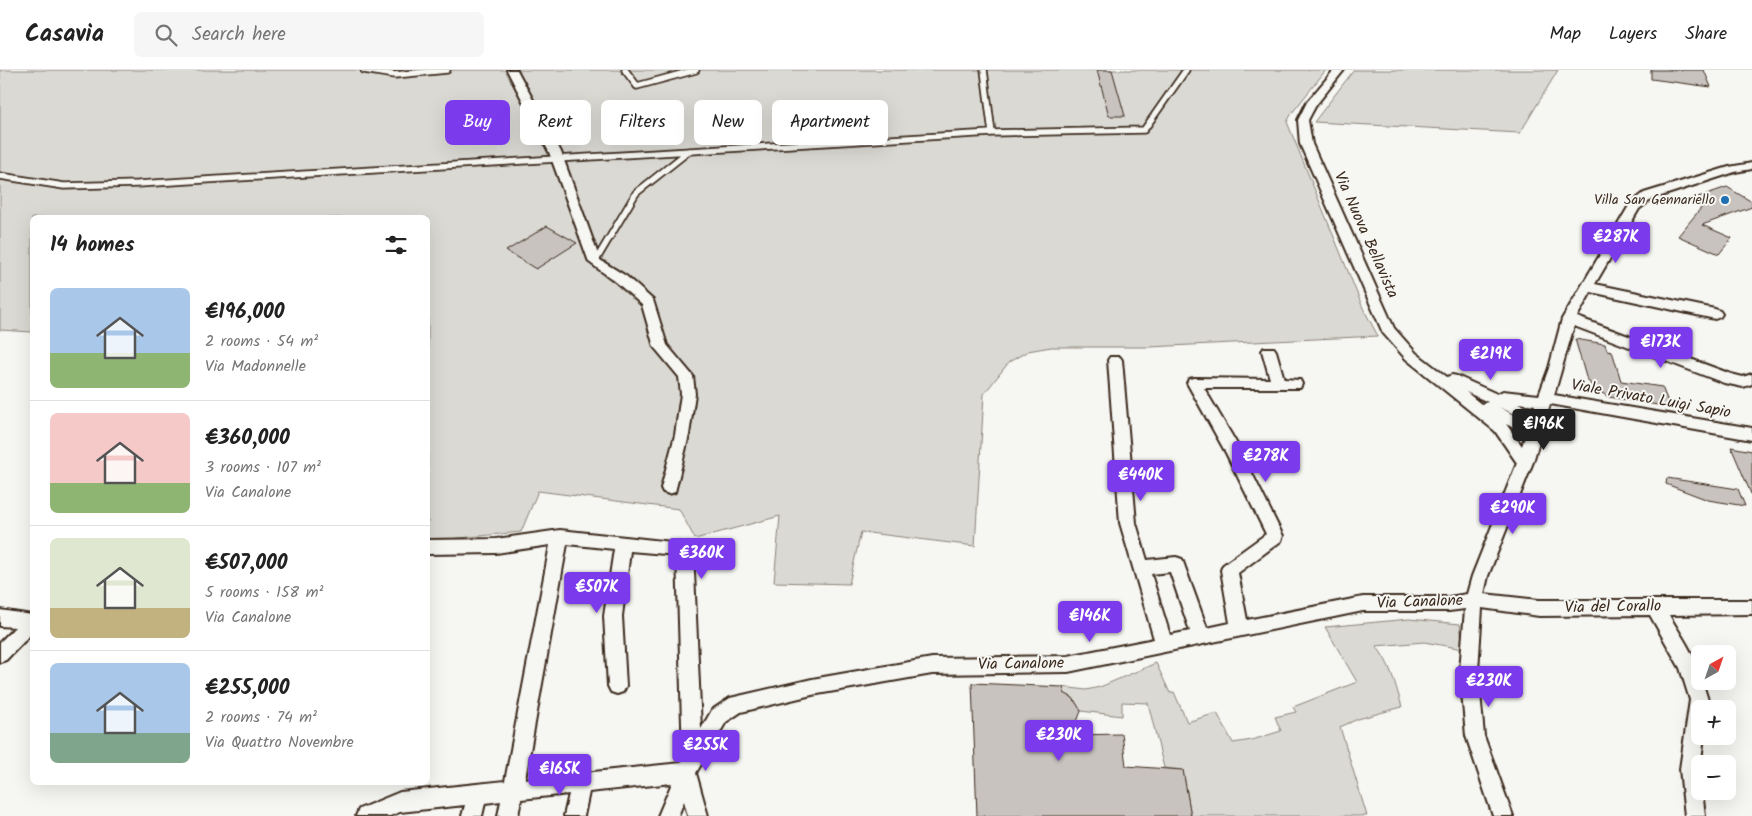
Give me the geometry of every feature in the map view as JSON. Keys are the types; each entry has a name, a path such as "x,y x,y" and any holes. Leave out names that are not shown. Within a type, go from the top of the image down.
{"street":[{"path":"512,70 557,158 595,262 621,279 648,303 661,347 686,376 688,394 682,435 669,488"},
{"name":"Via Nuova Bellavista","path":"1339,70 1311,104 1303,120 1306,144 1388,330 1411,356 1433,371 1465,391 1536,425"},
{"path":"1503,816 1474,736 1469,671 1474,600 1480,576 1525,462 1544,399 1556,368 1568,319 1624,221 1634,207 1648,196 1733,168 1752,166"},
{"path":"1587,287 1715,314"},
{"path":"1568,319 1729,379 1743,382 1752,379"},
{"path":"1269,351 1279,384"},
{"path":"1115,360 1128,523 1164,644"},
{"path":"1240,629 1229,570 1275,536 1233,451 1194,383 1296,384"},
{"name":"Via Nuova Bellavista","path":"1465,391 1500,427 1525,462"},
{"name":"Viale Privato Luigi Sapio","path":"1465,391 1505,397 1544,399 1752,434"},
{"path":"508,816 560,537"},
{"path":"430,547 496,546 560,537 685,549 690,766 698,816"},
{"path":"617,686 613,616 623,544"},
{"path":"1141,568 1176,564 1201,637"},
{"name":"Via Canalone","path":"690,766 719,716 737,704 812,686 932,666 1068,664 1363,604 1449,604 1474,600"},
{"name":"Via del Corallo","path":"1474,600 1539,608 1752,607"},
{"path":"1655,606 1688,666 1699,700 1690,769 1695,816"},
{"path":"0,618 30,622"},
{"path":"0,654 30,624"},
{"path":"378,814 400,802 581,783 690,766"},
{"path":"668,816 690,766"},
{"path":"574,816 581,783"},
{"path":"472,816 477,794"}],"lane":[{"path":"364,70 380,75 400,77 447,70"},
{"path":"625,70 637,86 696,70"},
{"path":"984,70 992,133"},
{"path":"0,176 64,186 450,166 992,133 1144,130 1186,70"},
{"path":"595,262 636,193 690,150"}],"shaded area":[{"path":"0,70 1326,70 1287,122 1363,308 1378,336 1149,347 1051,347 1028,351 1009,362 984,394 975,546 861,532 849,584 774,582 780,516 695,539 679,509 538,491 521,532 430,541 430,215 30,215 30,332 0,330"},
{"path":"1354,70 1558,70 1520,133 1314,122"},
{"path":"1409,619 1460,624 1463,649 1424,642 1376,646 1389,667 1402,707 1358,719 1340,727 1367,816 1191,816 1183,770 1164,768 1148,703 1122,702 1122,716 1081,711 1073,698 1064,693 1063,687 1086,690 1100,687 1156,663 1170,693 1174,692 1187,722 1217,713 1233,743 1252,740 1281,731 1275,717 1296,712 1293,707 1357,682 1325,627"}],"building":[{"path":"1097,70 1112,70 1125,116 1109,116"},
{"path":"1651,70 1704,70 1711,87 1651,79"},
{"path":"1727,187 1752,202 1752,207 1702,225 1732,238 1719,254 1678,236 1706,202 1698,197"},
{"path":"547,226 577,243 536,269 506,251"},
{"path":"1575,339 1605,344 1607,350 1612,351 1621,381 1662,387 1670,407 1609,397 1593,388 1586,377"},
{"path":"1731,447 1752,451 1752,496"},
{"path":"1667,478 1738,489 1745,506 1708,500 1666,484"},
{"path":"972,683 1063,687 1064,693 1073,698 1081,711 1072,735 1122,734 1126,766 1183,770 1191,816 977,816"}],"place":[{"name":"Villa San Gennariello","path":"1725,200"}]}
